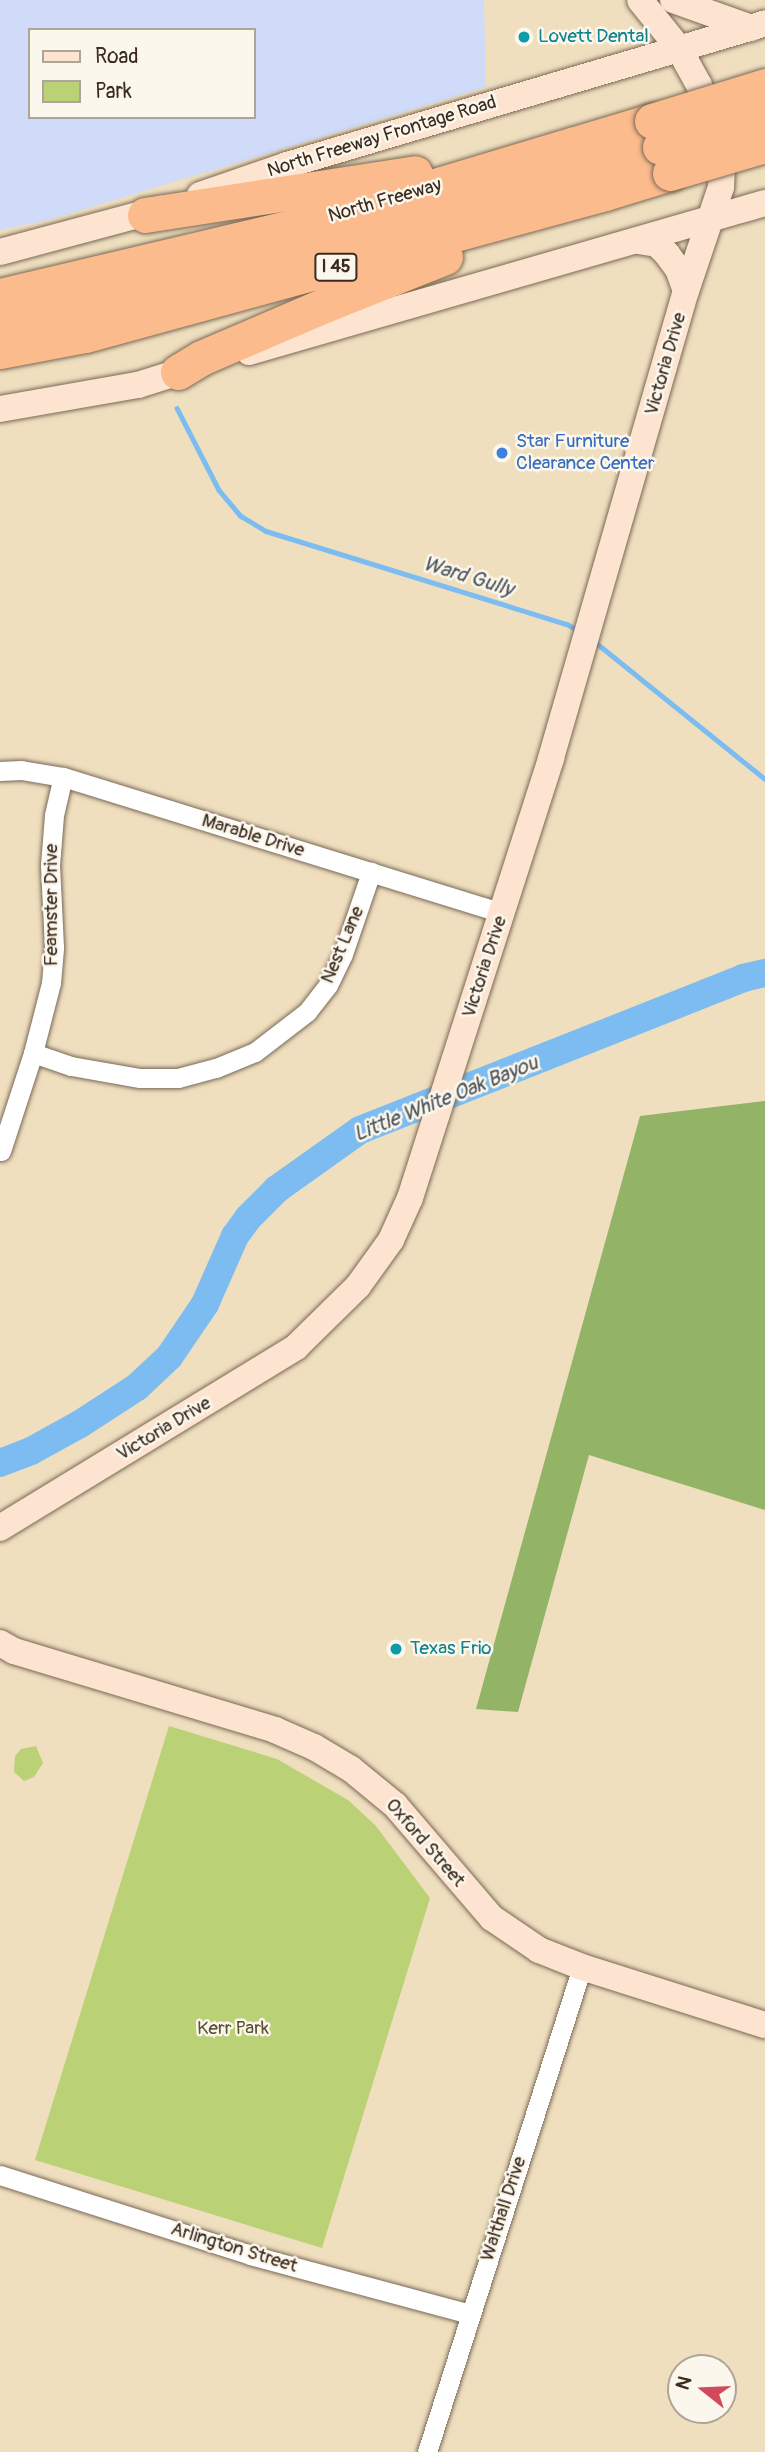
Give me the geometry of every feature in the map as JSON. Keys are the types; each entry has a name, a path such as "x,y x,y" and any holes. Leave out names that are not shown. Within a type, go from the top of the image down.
{"highway":[{"name":"North Freeway","path":"0,351 85,335 605,193 661,147 765,86"},
{"name":"North Freeway","path":"0,323 210,276 765,116"},
{"name":"North Freeway","path":"0,296 318,220 482,172 661,147 765,145"},
{"path":"145,215 423,172 482,172"},
{"path":"178,372 201,358 327,304 605,193"}],"street":[{"path":"673,0 759,28"},
{"path":"637,60 646,48 650,30 641,2"},
{"name":"Victoria Drive","path":"0,1528 263,1370 296,1347 358,1286 391,1240 410,1198 503,913 686,291 721,187 722,165 699,85 678,47 641,2"},
{"name":"North Freeway Frontage Road","path":"0,252 145,215 287,165 678,47 759,28"},
{"path":"0,410 138,385 765,203"},
{"path":"638,241 657,244 678,269 686,291"},
{"name":"Marable Drive","path":"0,771 22,770 63,777 503,913"},
{"name":"Feamster Drive","path":"1,1152 33,1053 51,984 54,947 50,865 54,814 63,777"},
{"name":"Nest Lane","path":"33,1053 71,1066 140,1078 178,1078 216,1068 255,1052 307,1012 328,985 344,954 371,872"},
{"name":"Oxford Street","path":"0,1643 53,1663 275,1730 314,1747 351,1769 395,1805 492,1917 539,1950 582,1967 765,2025"},
{"name":"Walthall Drive","path":"427,2452 582,1967"},
{"name":"Arlington Street","path":"0,2175 250,2255 470,2314"}],"shaded area":[{"path":"0,0 484,0 486,87 52,219 0,230"}],"green space":[{"path":"765,1101 765,1510 589,1455 518,1712 476,1709 640,1116"},
{"name":"Kerr Park","path":"169,1726 277,1759 348,1800 376,1826 430,1898 322,2248 35,2160"},
{"path":"36,1746 43,1763 34,1777 24,1781 14,1772 15,1756 21,1749"}],"waterway":[{"name":"Ward Gully","path":"177,408 219,490 241,516 266,531 567,624 577,630"},
{"name":"Ward Gully","path":"594,641 765,779"},
{"name":"Little White Oak Bayou","path":"0,1463 31,1451 80,1424 137,1387 169,1357 205,1304 235,1236 248,1218 277,1189 360,1130 743,978 765,973"}],"place":[{"name":"Lovett Dental","path":"524,37"},
{"name":"Star Furniture Clearance Center","path":"502,453"},
{"name":"Texas Frio","path":"396,1649"}]}
